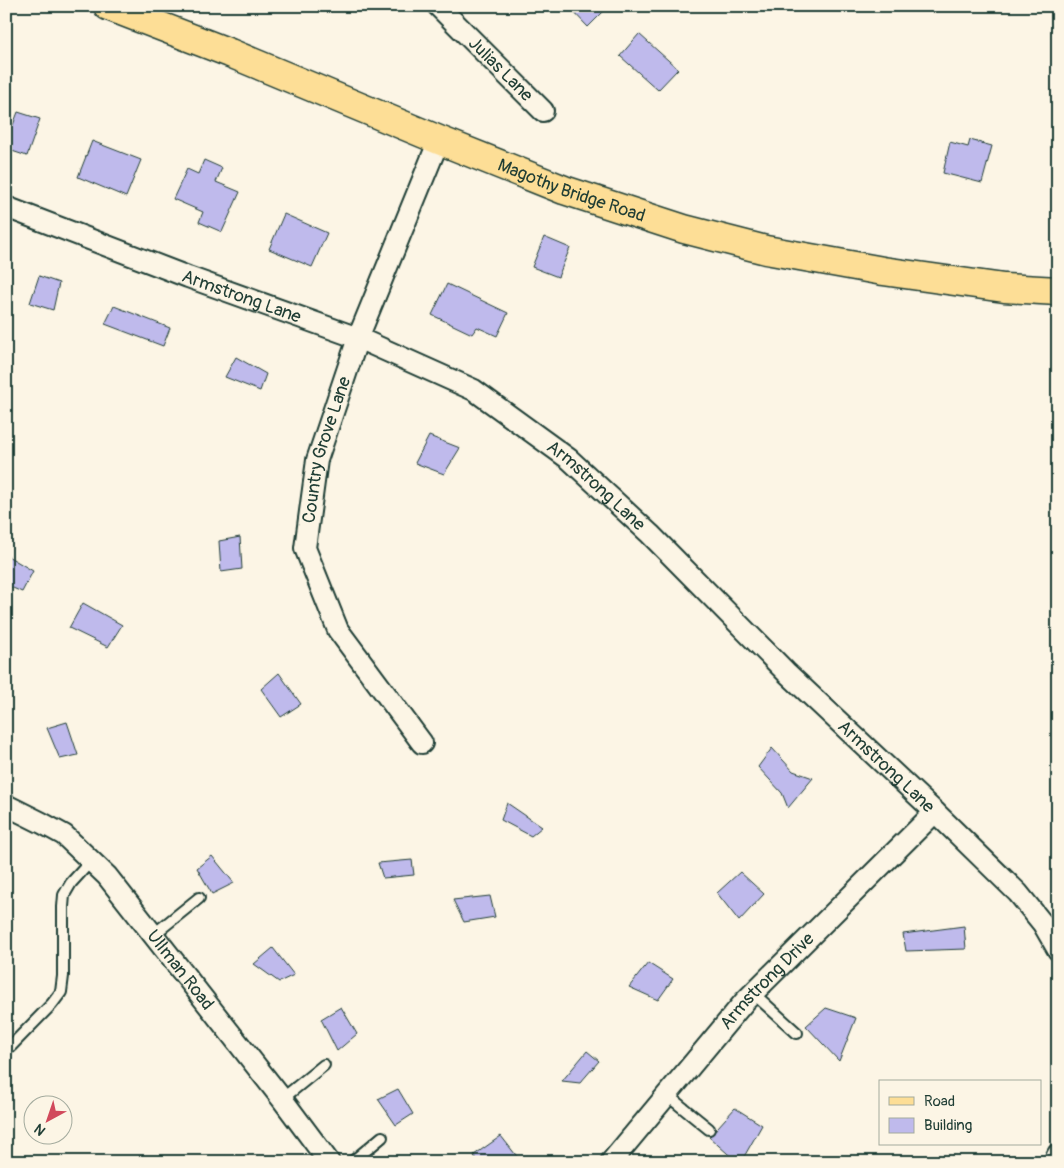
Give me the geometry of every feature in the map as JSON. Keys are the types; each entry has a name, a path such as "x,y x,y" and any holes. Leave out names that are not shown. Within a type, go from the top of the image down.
{"main road":[{"name":"Magothy Bridge Road","path":"108,6 230,53 439,140 574,193 684,229 766,250 882,272 1004,288 1058,291"}],"street":[{"name":"Julias Lane","path":"438,6 543,111"},
{"name":"Country Grove Lane","path":"422,743 338,630 305,548 317,460 358,338 439,140"},
{"name":"Armstrong Lane","path":"6,207 188,277 358,338 474,390 569,459 650,534 786,672 1018,893 1043,924 1058,950"},
{"name":"Ullman Road","path":"6,805 64,835 107,876 282,1099 329,1162"},
{"name":"Armstrong Drive","path":"611,1162 753,993 935,812"},
{"path":"1054,1162 1058,1154"}],"lane":[{"path":"11,1046 52,1004 60,992 63,976 64,895 71,883 91,861"},
{"path":"153,935 199,898"},
{"path":"753,993 796,1034"},
{"path":"282,1099 324,1065"},
{"path":"667,1095 709,1129"},
{"path":"352,1162 382,1137"}],"building":[{"path":"568,6 609,6 588,27"},
{"path":"639,34 678,69 658,90 620,56"},
{"path":"18,112 40,119 27,156 6,149 6,122 13,125"},
{"path":"970,140 992,146 982,183 943,173 950,142 968,147"},
{"path":"92,141 141,160 126,197 78,177"},
{"path":"204,160 222,168 216,182 240,192 222,232 199,222 203,212 173,199 187,169 198,174"},
{"path":"284,214 327,233 312,267 269,249"},
{"path":"544,237 570,248 558,277 532,267"},
{"path":"39,276 59,283 53,310 30,303"},
{"path":"447,284 508,313 497,336 477,327 472,334 432,315"},
{"path":"114,306 170,328 163,346 105,324"},
{"path":"236,357 266,374 260,391 225,377"},
{"path":"429,436 460,448 444,474 415,463"},
{"path":"240,537 242,569 221,572 219,541"},
{"path":"6,555 33,571 22,592 6,585"},
{"path":"83,603 122,625 108,647 69,628"},
{"path":"279,673 301,704 281,717 261,689"},
{"path":"67,722 78,755 60,759 47,728"},
{"path":"772,748 793,771 813,778 788,808 782,793 758,767"},
{"path":"507,803 542,827 531,836 501,820"},
{"path":"212,856 234,883 212,894 197,868"},
{"path":"412,860 414,875 383,878 378,863"},
{"path":"740,872 764,894 739,921 717,893"},
{"path":"490,896 495,917 464,922 453,900"},
{"path":"964,926 966,949 906,951 903,934"},
{"path":"273,948 294,975 279,982 254,964"},
{"path":"648,963 673,979 658,1000 629,987"},
{"path":"341,1007 357,1034 337,1051 321,1019"},
{"path":"826,1008 856,1018 839,1061 806,1026"},
{"path":"587,1051 599,1061 580,1083 562,1081"},
{"path":"398,1089 413,1114 396,1125 378,1099"},
{"path":"735,1108 762,1125 741,1162 737,1162 709,1137"},
{"path":"501,1136 519,1159 513,1162 477,1162 474,1155"}]}
